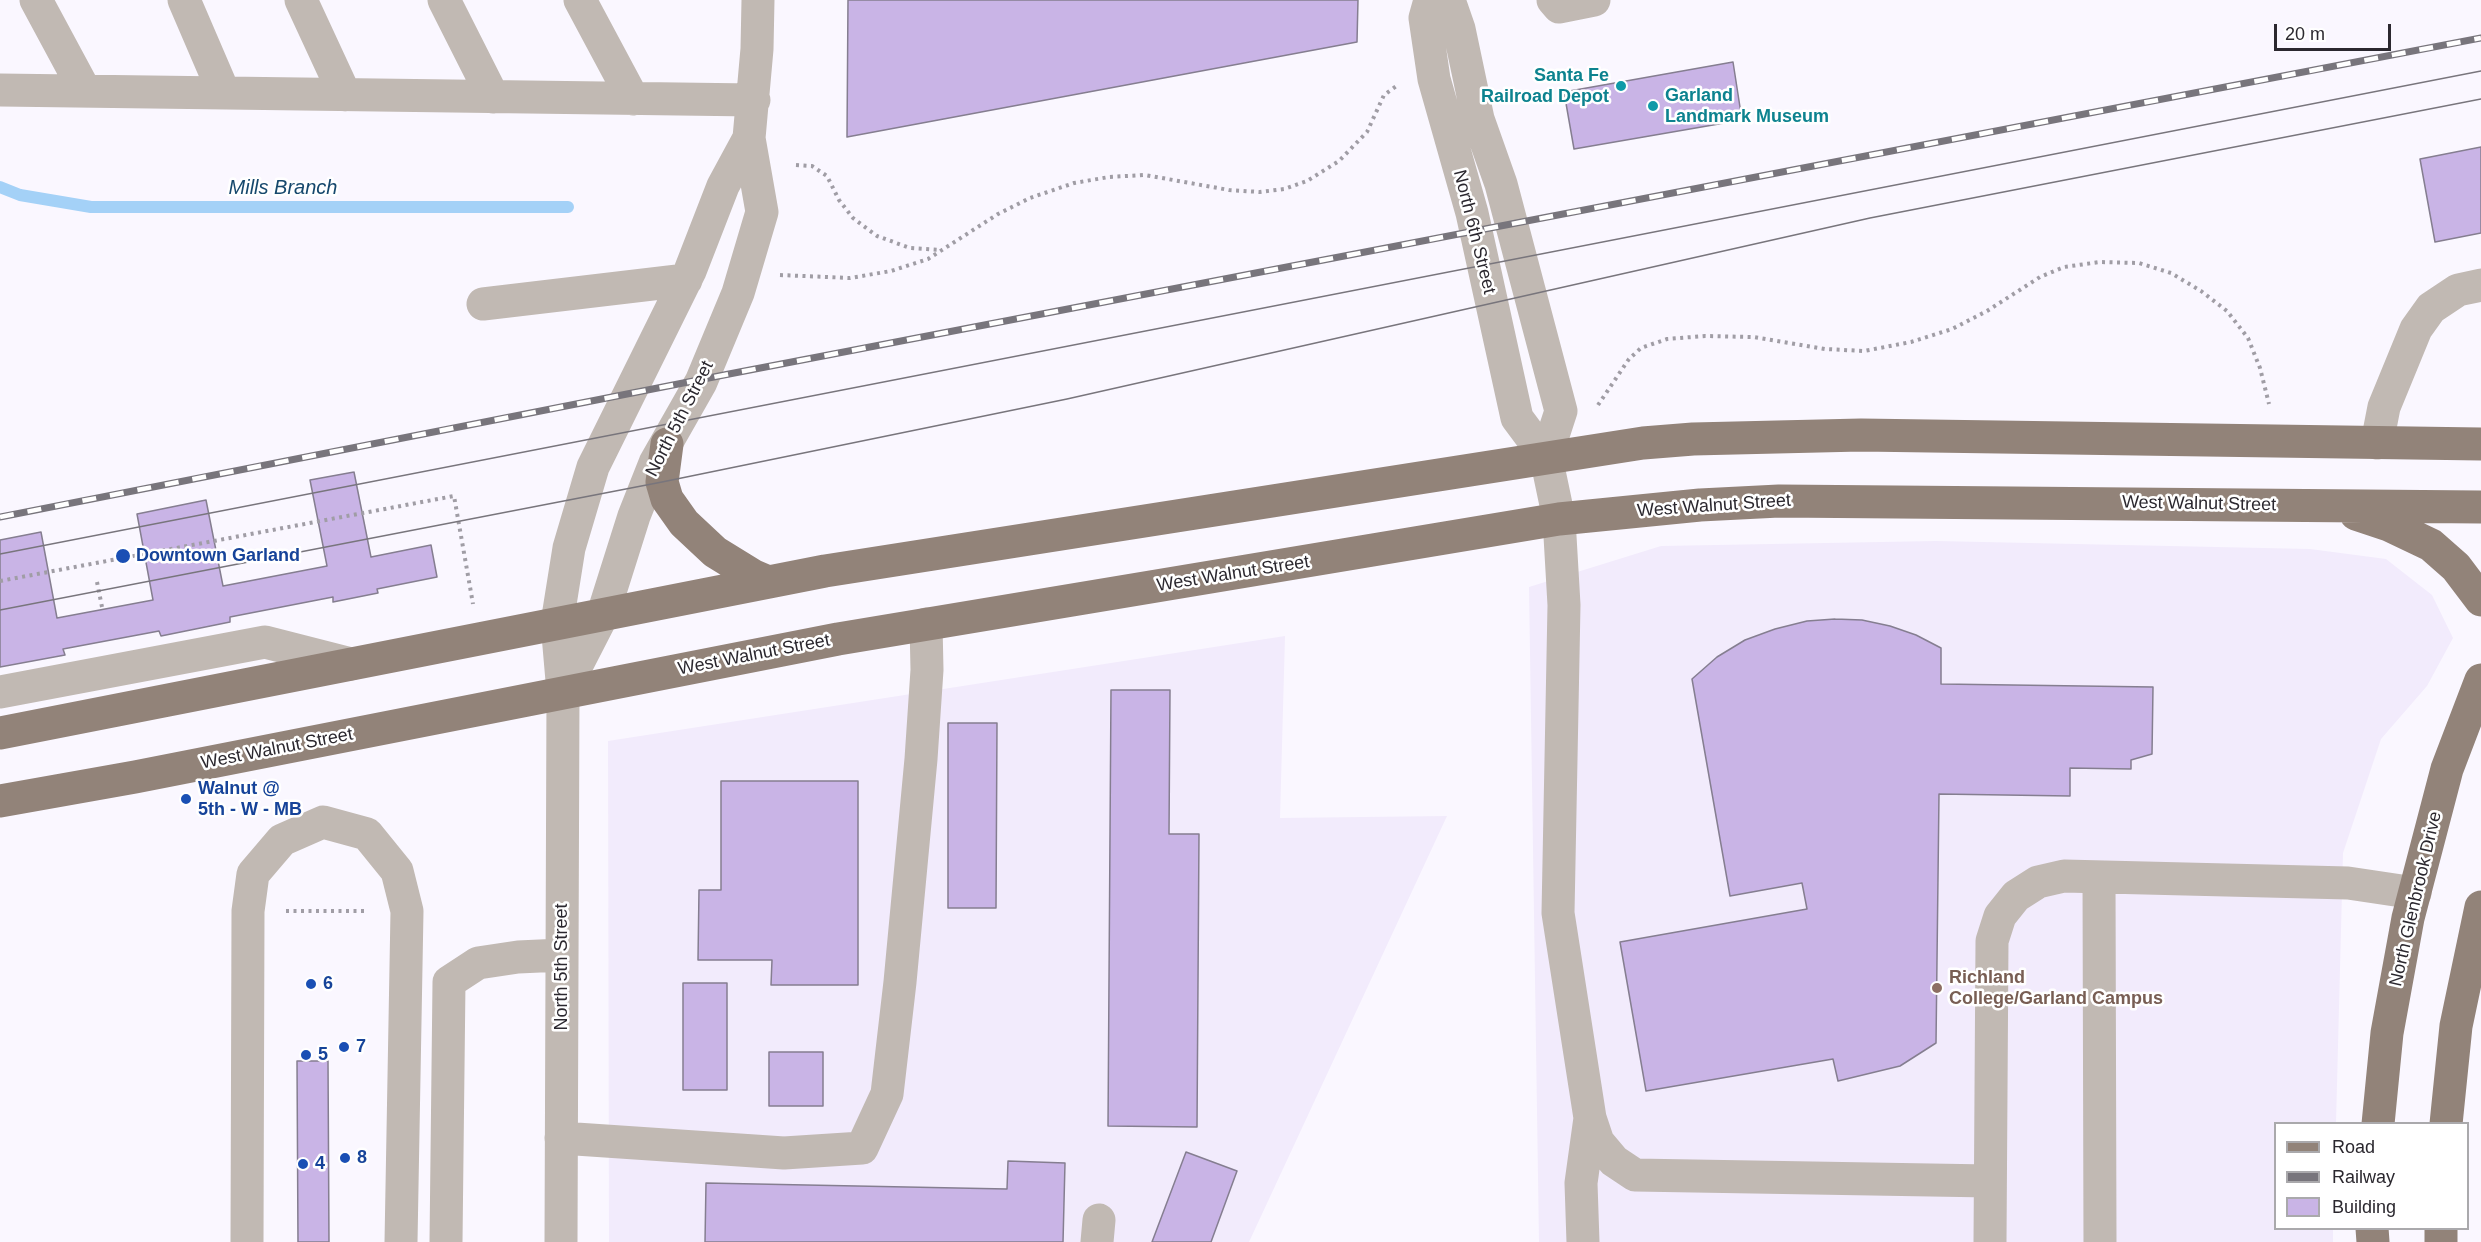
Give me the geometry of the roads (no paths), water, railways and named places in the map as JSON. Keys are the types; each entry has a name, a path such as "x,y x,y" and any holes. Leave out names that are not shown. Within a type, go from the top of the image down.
{"main road":[{"path":"0,733 768,582 924,554 1643,443 1693,439 1861,435 2481,444"},
{"path":"667,444 662,482 667,499 684,523 715,552 768,582"},
{"name":"West Walnut Street","path":"0,801 926,624 1559,519 1700,505 1779,501 2481,507"},
{"path":"2331,505 2389,525 2430,545 2456,567 2481,600"},
{"name":"North Glenbrook Drive","path":"2378,1122 2387,1034 2415,892 2447,769 2481,680"},
{"path":"2446,1122 2456,1026 2481,908"}],"street":[{"path":"36,0 85,91"},
{"path":"184,0 224,93"},
{"path":"301,0 345,95"},
{"path":"444,0 493,97"},
{"path":"580,0 633,99"},
{"name":"North 5th Street","path":"563,692 603,614 634,516 655,463 701,382 738,293 762,212 749,138 754,100 758,0"},
{"name":"North 6th Street","path":"1430,0 1425,18 1434,79 1472,213 1517,418 1545,457 1559,519 1564,605 1557,913 1590,1118"},
{"name":"North 6th Street","path":"1449,0 1459,29 1478,119 1504,194 1561,411 1545,457"},
{"path":"1553,0 1559,8 1594,0"},
{"path":"0,90 754,100"},
{"name":"North 5th Street","path":"561,1242 563,692 557,623 569,548 593,466 686,280 723,186 749,138"},
{"path":"483,304 686,280"},
{"path":"2377,443 2384,407 2416,329 2431,308 2458,290 2481,285"},
{"path":"561,1138 784,1153 862,1148 887,1094 921,759 927,670 926,624"},
{"path":"0,692 265,642 351,664"},
{"path":"247,1242 248,911 253,874 282,840 323,822 367,834 397,871 407,911 401,1242"},
{"path":"1990,1242 1992,941 2000,916 2016,896 2038,882 2064,876 2348,883 2415,892"},
{"path":"2099,877 2100,1242"},
{"path":"446,1242 449,982 478,963 518,957 562,955"},
{"path":"1590,1118 1598,1142 1614,1161 1635,1175 1990,1181"},
{"path":"1582,1242 1581,1183 1590,1118"}],"waterway":[{"name":"Mills Branch","path":"0,187 20,195 91,207 568,207"}],"tram line":[{"path":"0,554 2481,71"},
{"path":"0,610 662,482 1067,399 1870,218 2481,99"}],"railway":[{"path":"0,517 729,374 2481,38"}],"place":[{"name":"Santa Fe Railroad Depot","path":"1621,86"},
{"name":"Garland Landmark Museum","path":"1653,106"},
{"name":"Downtown Garland","path":"123,556"},
{"name":"Walnut @ 5th - W - MB","path":"186,799"},
{"name":"6","path":"311,984"},
{"name":"Richland College/Garland Campus","path":"1937,988"},
{"name":"7","path":"344,1047"},
{"name":"5","path":"306,1055"},
{"name":"8","path":"345,1158"},
{"name":"4","path":"303,1164"}]}
